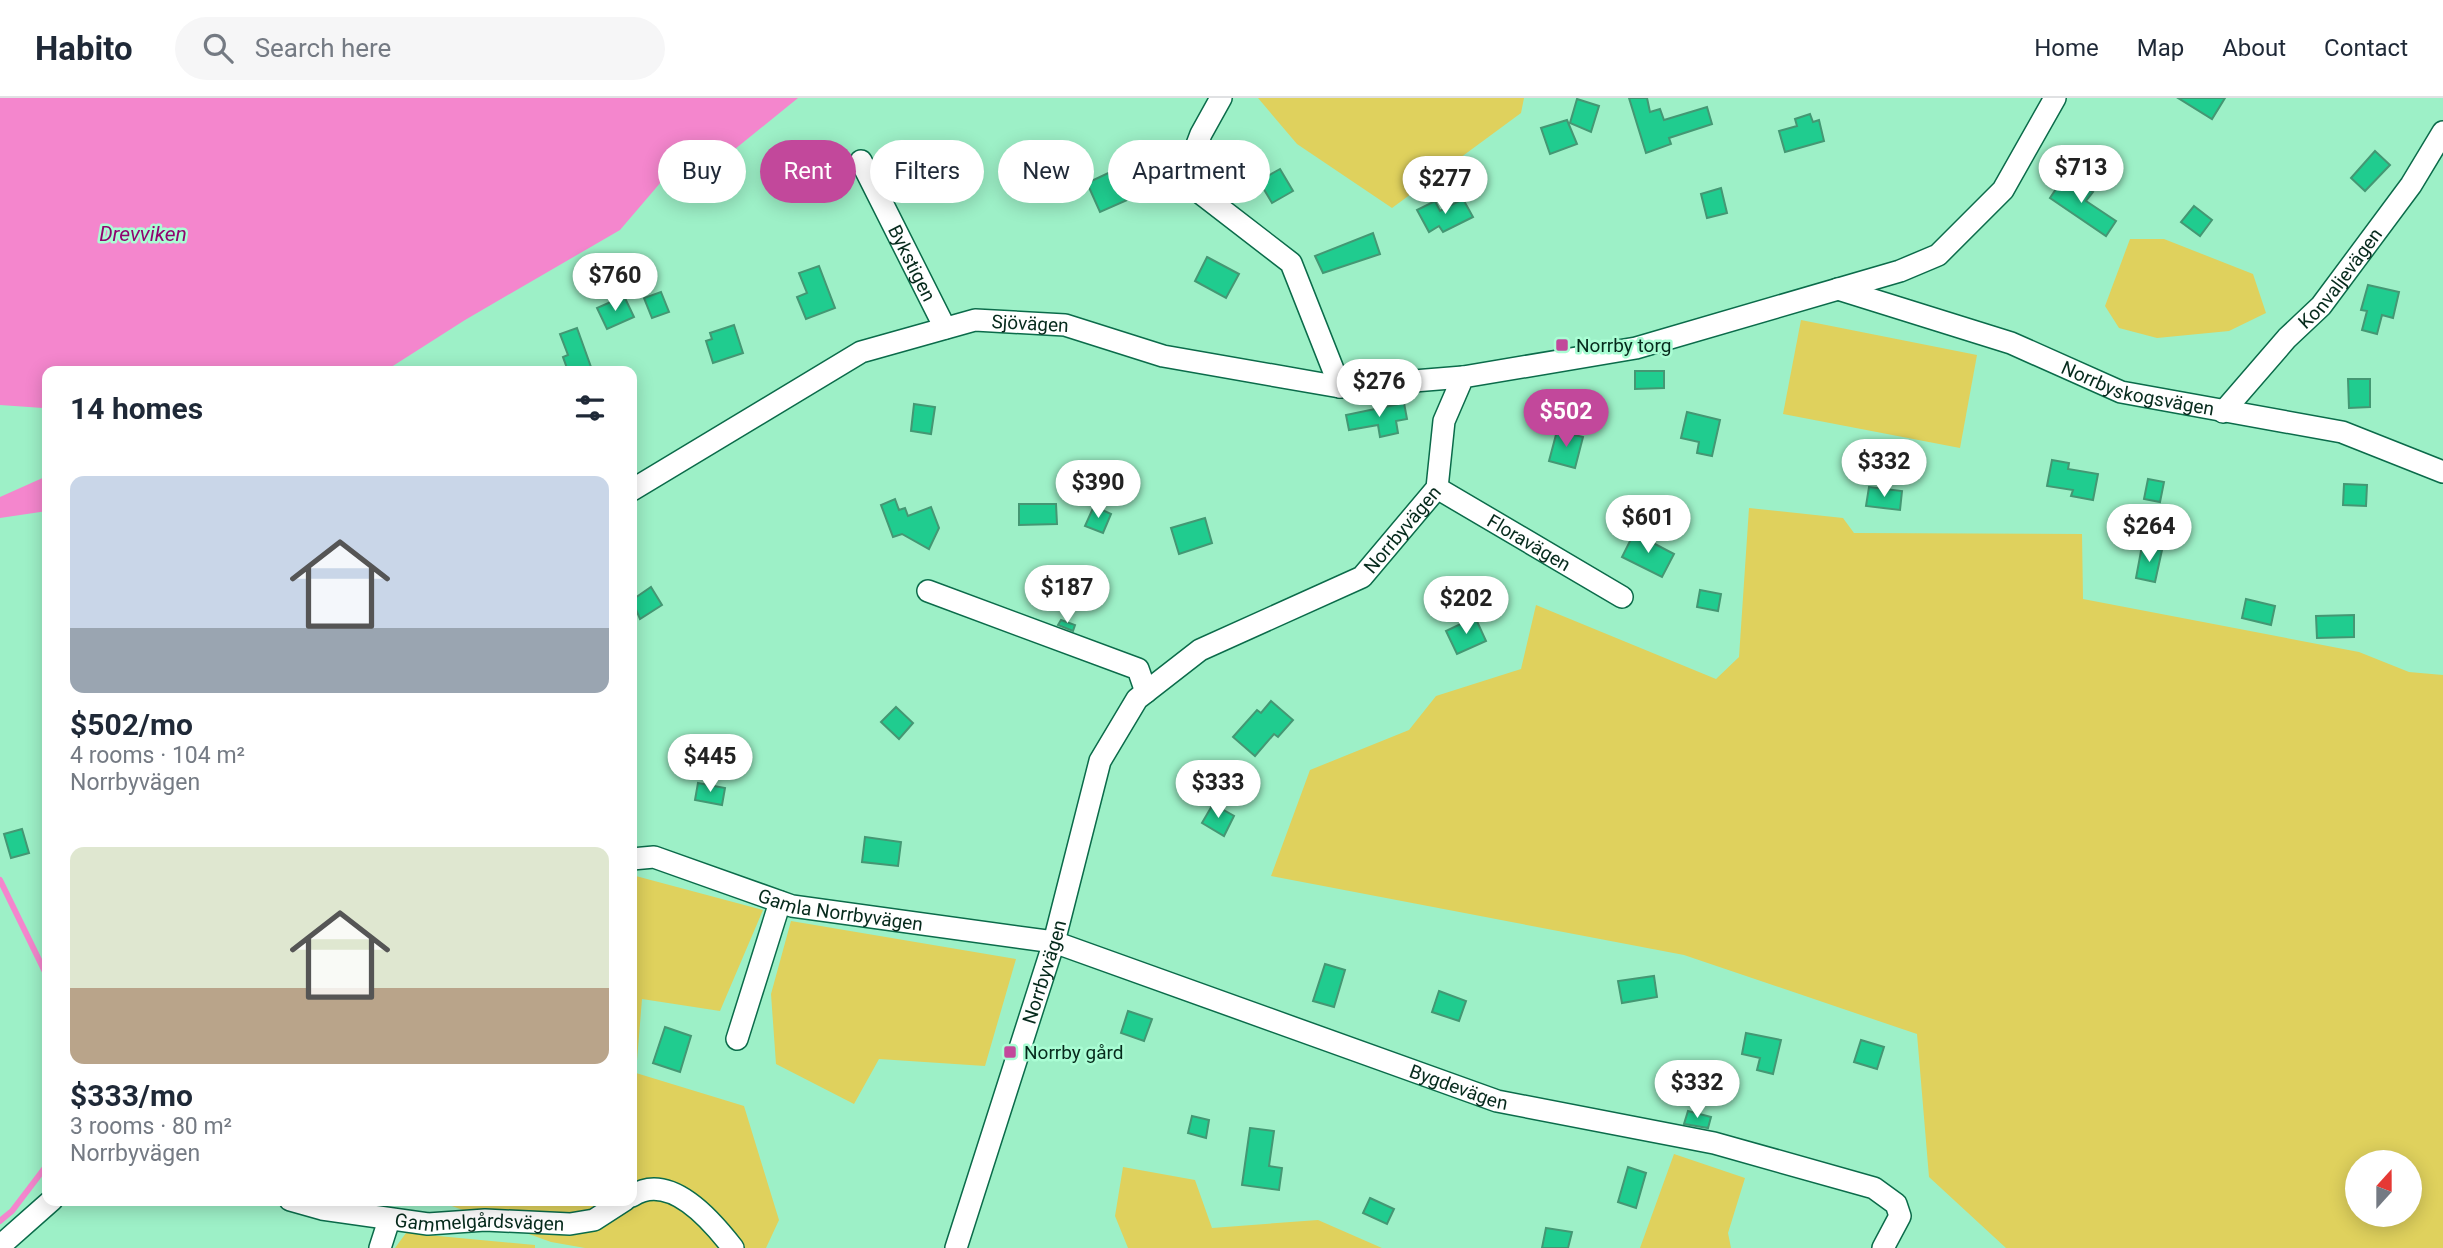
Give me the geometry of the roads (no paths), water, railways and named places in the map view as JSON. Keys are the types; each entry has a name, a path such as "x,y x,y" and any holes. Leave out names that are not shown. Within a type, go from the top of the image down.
{"street":[{"path":"1221,98 1201,134 1190,163 1199,192 1291,263 1340,387"},
{"path":"1463,377 1636,348 1900,271 1938,255 2003,190 2055,98"},
{"name":"Konvaljevägen","path":"2223,412 2287,338 2321,306 2411,185 2443,132"},
{"name":"Bykstigen","path":"861,160 945,328"},
{"name":"Norrbyskogsvägen","path":"1838,289 2011,342 2121,392 2342,432 2443,472"},
{"name":"Sjövägen","path":"637,487 861,352 975,320 1065,325 1163,356 1340,387 1463,377"},
{"name":"Norrbyvägen","path":"956,1248 1054,942 1100,761 1137,699 1200,650 1362,577 1437,488 1444,421 1463,377"},
{"name":"Floravägen","path":"1437,488 1622,597"},
{"path":"928,591 1138,669 1146,692"},
{"name":"Gamla Norrbyvägen","path":"637,859 654,857 780,902 1054,942"},
{"path":"737,1039 780,902"},
{"name":"Bygdevägen","path":"1054,942 1497,1101 1714,1143 1874,1188 1896,1204 1900,1216 1883,1248"},
{"path":"637,1193 671,1192 701,1210 733,1248"},
{"path":"0,1246 45,1206"},
{"name":"Gammelgårdsvägen","path":"320,1206 389,1220 428,1224 485,1220 570,1224 594,1220 616,1206"},
{"path":"380,1248 389,1220"}],"water":[{"name":"Drevviken","path":"0,98 798,98 746,140 658,140 658,186 620,230 465,320 393,366 42,366 42,408 0,405"},
{"path":"42,478 42,512 0,518 0,497"}],"waterway":[{"path":"0,880 42,966"},
{"path":"0,1221 12,1211 42,1172"}],"place":[{"name":"Norrby torg","path":"1562,345"},
{"name":"Norrby gård","path":"1010,1052"}]}
